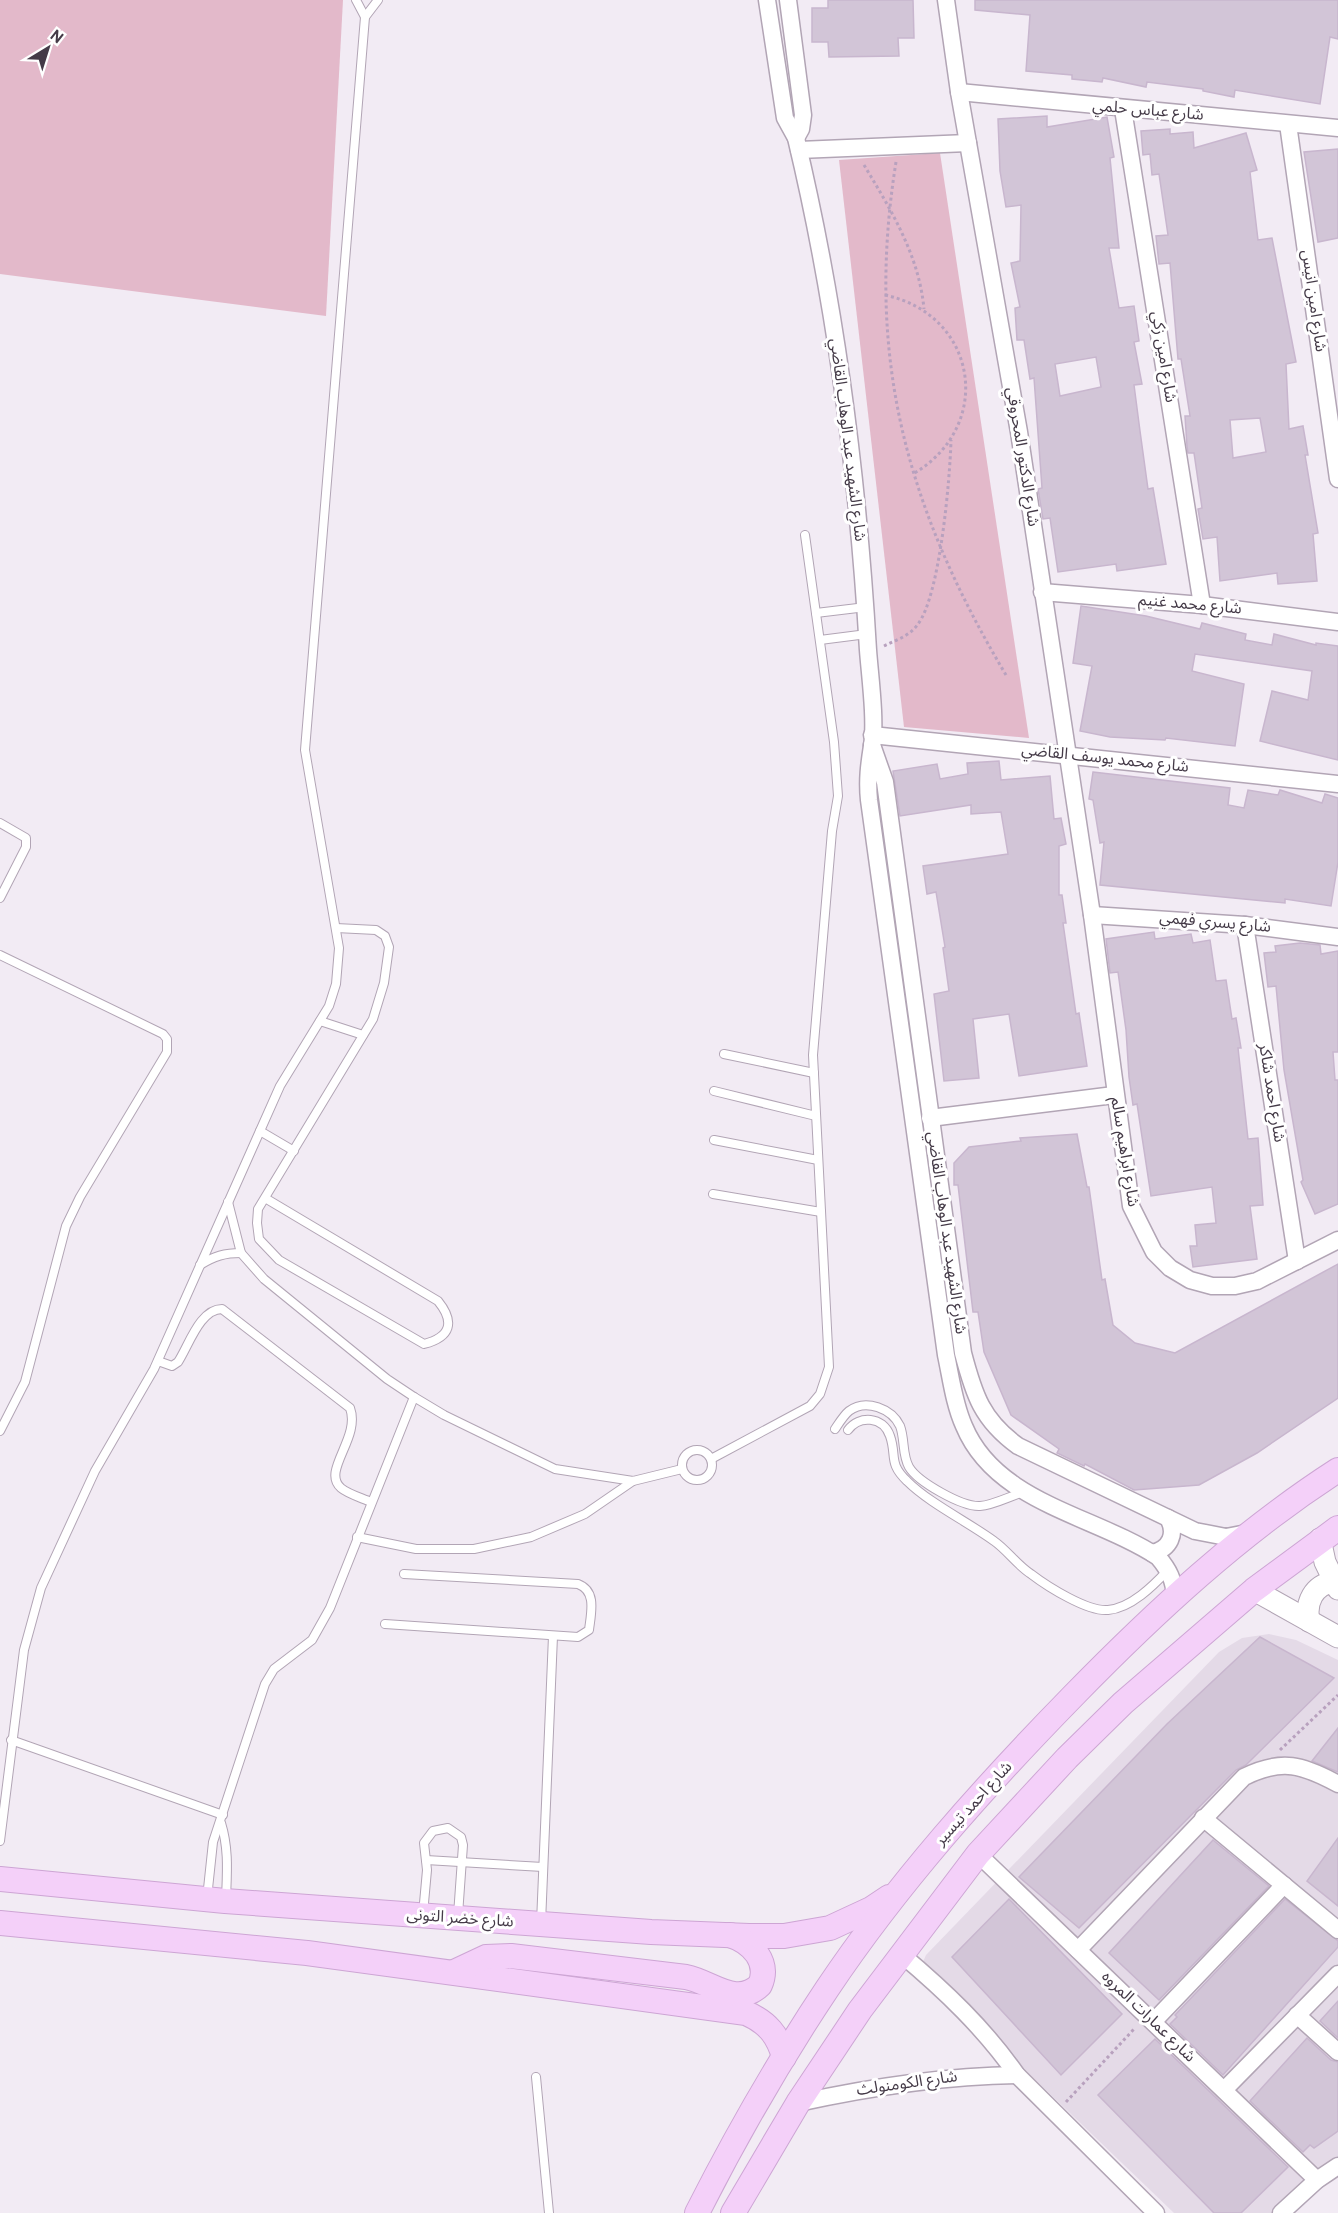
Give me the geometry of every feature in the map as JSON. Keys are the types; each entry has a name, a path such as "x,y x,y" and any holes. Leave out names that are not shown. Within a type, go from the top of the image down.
{"main road":[{"name":"شارع احمد تيسير","path":"697,2213 728,2152 828,1987 907,1882 981,1794 1053,1716 1119,1649 1175,1597 1257,1528 1338,1470"},
{"path":"733,2213 798,2103 901,1954 978,1854 1067,1758 1123,1703 1254,1590 1329,1534"},
{"name":"شارع خضر التونى","path":"0,1879 216,1900 423,1916 729,1935 784,1936 830,1928 871,1909 907,1882"},
{"path":"0,1923 307,1953 454,1972 748,2003 775,2035 784,2057"},
{"path":"729,1935 747,1943 760,1959 762,1979 748,2003"}],"street":[{"name":"شارع الشهيد عبد الوهاب القاضي","path":"767,0 784,118 797,144 829,303 850,443 866,607 872,740 867,767 869,800 946,1354 963,1425 974,1445 1004,1479 1152,1553 1168,1569"},
{"name":"شارع الشهيد عبد الوهاب القاضي","path":"788,0 803,115 797,144"},
{"name":"شارع الدكتور المحروقي","path":"946,0 959,92 1019,432 1092,915"},
{"name":"شارع عباس حلمي","path":"959,92 1338,128"},
{"name":"شارع امين زكي","path":"1123,109 1203,605"},
{"name":"شارع امين انيس","path":"1288,123 1338,479"},
{"path":"797,144 854,148 968,143"},
{"name":"شارع محمد غنيم","path":"1042,592 1203,605 1338,622"},
{"name":"شارع الشهيد عبد الوهاب القاضي","path":"872,740 885,782 963,1353 972,1388 983,1412 994,1426 1018,1446 1195,1531 1219,1537 1243,1535 1257,1528"},
{"name":"شارع محمد يوسف القاضي","path":"872,740 1067,754 1338,784"},
{"name":"شارع يسري فهمي","path":"1092,915 1245,925 1338,937"},
{"name":"شارع ابراهيم سالم","path":"1092,915 1114,1095 1131,1206 1154,1252 1170,1268 1190,1280 1212,1286 1235,1286 1257,1281 1338,1240"},
{"name":"شارع احمد شاكر","path":"1245,925 1297,1261"},
{"path":"930,1118 1114,1095"},
{"path":"1152,1553 1169,1543 1173,1531 1168,1518"},
{"path":"1309,1621 1310,1598 1320,1587 1336,1586 1329,1534"},
{"path":"1168,1569 1174,1584 1175,1597"},
{"path":"1254,1590 1338,1637"},
{"path":"1078,1950 1244,1777 1260,1769 1277,1765 1294,1765 1311,1770 1338,1784"},
{"path":"1203,1818 1338,1930"},
{"name":"شارع عمارات المروه","path":"978,1854 1317,2180"},
{"path":"1150,2019 1284,1885"},
{"path":"901,1954 957,2002 999,2049 1017,2075 1156,2213"},
{"path":"1224,2090 1338,1974"},
{"path":"1297,2015 1338,2052"},
{"name":"شارع الكومنولث","path":"798,2103 878,2087 939,2079 1017,2075"},
{"path":"1281,2213 1317,2180 1338,2166"}],"lane":[{"path":"0,1841 24,1650 40,1588 95,1471 158,1361 280,1086 329,1006 336,984 339,948 305,750 365,17 356,0"},
{"path":"365,17 378,0"},
{"path":"711,1459 810,1406 827,1379 829,1367 813,1055 832,831 838,796 834,742 805,535"},
{"path":"816,613 866,607"},
{"path":"820,640 867,634"},
{"path":"0,823 26,837 26,847 0,898"},
{"path":"265,1198 438,1301 448,1312 448,1328 439,1340 424,1344 279,1260 259,1239 258,1209 373,1019 384,983 389,947 385,936 376,930 336,928"},
{"path":"0,955 163,1034 168,1045 167,1052 80,1197 66,1226 25,1382 0,1431"},
{"path":"320,1021 363,1035"},
{"path":"724,1054 814,1073"},
{"path":"714,1091 816,1116"},
{"path":"260,1131 294,1151"},
{"path":"714,1140 818,1160"},
{"path":"712,1194 821,1212"},
{"path":"228,1201 241,1253 264,1279 379,1373 414,1397 555,1469 633,1481 682,1470"},
{"path":"199,1266 219,1255 241,1253"},
{"path":"158,1361 172,1366 178,1362 205,1316 214,1309 222,1309 350,1408 353,1429 335,1471 336,1479 340,1487 371,1502"},
{"path":"216,1900 213,1842 265,1684 274,1669 312,1640 330,1608 414,1397"},
{"path":"835,1429 849,1411 860,1406 878,1407 891,1414 900,1427 909,1467 918,1478 945,1494 969,1506 982,1506 1025,1491"},
{"path":"848,1430 858,1420 866,1418 885,1427 890,1437 891,1457 896,1468 908,1483 997,1542 1030,1574 1091,1609 1110,1610 1134,1599 1151,1588 1168,1569"},
{"path":"692,1450 703,1451 711,1459 712,1470 705,1479 694,1481 682,1470 683,1458 692,1450"},
{"path":"357,1537 416,1549 474,1548 531,1536 585,1514 633,1481"},
{"path":"385,1624 578,1637 589,1630 592,1599 583,1586 404,1574"},
{"path":"541,1924 553,1636"},
{"path":"11,1740 222,1819"},
{"path":"216,1900 228,1859 222,1819"},
{"path":"423,1916 426,1860 424,1843 433,1831 448,1828 461,1837 464,1845 458,1918"},
{"path":"426,1860 543,1867"},
{"path":"536,2078 549,2213"}],"path":[{"path":"899,146 889,207 885,295 893,385 913,474 939,548 1006,675"},
{"path":"854,148 889,207 911,252 919,276 924,310"},
{"path":"885,295 905,300 934,318 951,338 965,375 963,415 951,440 934,459 913,474"},
{"path":"868,653 908,634 921,620 930,598 948,493 951,440"},
{"path":"1260,1769 1338,1695"},
{"path":"1056,2113 1150,2019"}],"shaded area":[{"path":"0,0 343,0 326,316 0,274"},
{"path":"940,153 1029,738 904,727 839,160"},
{"path":"1269,1634 1296,1640 1338,1660 1338,2172 1281,2213 1174,2213 925,1974 922,1964 926,1955 1219,1652 1242,1638"}],"building":[{"path":"828,0 913,0 914,38 898,38 899,56 829,57 828,42 812,42 812,8 828,8"},
{"path":"975,0 1338,0 1338,39 1330,37 1320,104 1235,90 1234,97 1203,91 1203,89 1147,82 1146,87 1103,78 1102,82 1072,79 1072,75 1026,71 1030,15 975,10"},
{"path":"1047,116 1047,127 1107,117 1114,157 1110,158 1119,248 1109,248 1119,308 1134,306 1139,341 1134,342 1142,384 1134,385 1148,489 1153,488 1166,564 1117,571 1116,564 1058,572 1050,518 1043,519 1038,489 1042,488 1034,378 1030,379 1024,340 1017,340 1015,308 1020,307 1011,263 1020,261 1021,205 1006,207 1000,171 998,119","holes":["1096,357 1101,387 1060,396 1055,364"]},
{"path":"1170,129 1170,134 1193,132 1194,148 1246,133 1257,170 1250,172 1258,240 1272,238 1296,362 1286,364 1289,429 1303,426 1308,455 1305,455 1318,533 1313,534 1317,581 1278,584 1277,573 1220,581 1217,537 1203,539 1198,509 1202,508 1194,453 1188,453 1187,446 1185,416 1190,416 1181,359 1178,359 1170,263 1159,264 1156,236 1168,235 1159,174 1152,175 1150,154 1143,155 1141,131","holes":["1260,418 1266,452 1233,458 1230,420"]},
{"path":"1338,149 1338,238 1318,242 1304,152"},
{"path":"1081,606 1146,616 1200,629 1202,623 1246,634 1245,640 1272,645 1274,634 1316,645 1316,643 1338,646 1338,760 1260,741 1272,691 1308,700 1312,671 1195,654 1192,671 1244,684 1235,746 1166,738 1165,740 1110,737 1080,731 1092,666 1073,663"},
{"path":"999,761 1001,780 1050,776 1054,819 1061,818 1066,844 1059,846 1059,895 1062,895 1066,923 1063,923 1076,1014 1079,1013 1087,1066 1019,1076 1009,1014 973,1019 979,1078 944,1081 934,994 949,991 943,948 945,947 936,892 927,894 923,866 1008,854 1001,812 971,814 971,805 900,816 893,771 937,764 940,779 968,774 967,763"},
{"path":"1093,772 1230,788 1228,805 1244,808 1248,790 1278,795 1280,790 1322,803 1325,794 1338,798 1338,862 1331,906 1285,899 1285,903 1100,885 1104,842 1100,843 1093,800 1089,799"},
{"path":"1154,932 1155,939 1191,934 1193,943 1210,940 1216,981 1226,980 1232,1019 1236,1018 1241,1048 1238,1048 1248,1139 1258,1138 1263,1205 1250,1206 1257,1259 1193,1267 1190,1246 1197,1246 1195,1225 1216,1223 1212,1187 1151,1196 1137,1104 1133,1105 1118,972 1110,973 1106,939"},
{"path":"1300,943 1320,945 1321,954 1338,951 1338,1052 1333,1052 1335,1080 1338,1080 1338,1204 1315,1214 1301,1182 1303,1180 1284,1070 1276,986 1268,987 1264,953 1276,952 1275,946"},
{"path":"1077,1134 1087,1187 1089,1187 1102,1280 1105,1279 1113,1325 1135,1343 1175,1353 1338,1264 1338,1398 1257,1453 1199,1485 1134,1490 1085,1464 1084,1466 1057,1453 1059,1449 1011,1415 984,1352 978,1312 973,1312 958,1185 954,1185 954,1163 969,1147 1021,1141 1020,1138"},
{"path":"1260,1637 1334,1678 1246,1765 1236,1770 1079,1928 1019,1877 1167,1724"},
{"path":"1338,1728 1338,1772 1312,1761"},
{"path":"1338,1838 1338,1906 1307,1881"},
{"path":"1213,1840 1269,1886 1159,2000 1109,1953"},
{"path":"1009,1899 1122,2014 1061,2075 952,1957"},
{"path":"1285,1899 1338,1941 1338,1947 1223,2075 1170,2024 1177,2017 1175,2015"},
{"path":"1338,2001 1338,2038 1320,2021"},
{"path":"1307,2038 1331,2060 1338,2062 1338,2131 1314,2148 1310,2145 1303,2152 1250,2101"},
{"path":"1155,2039 1288,2167 1241,2213 1214,2213 1098,2095"}]}
